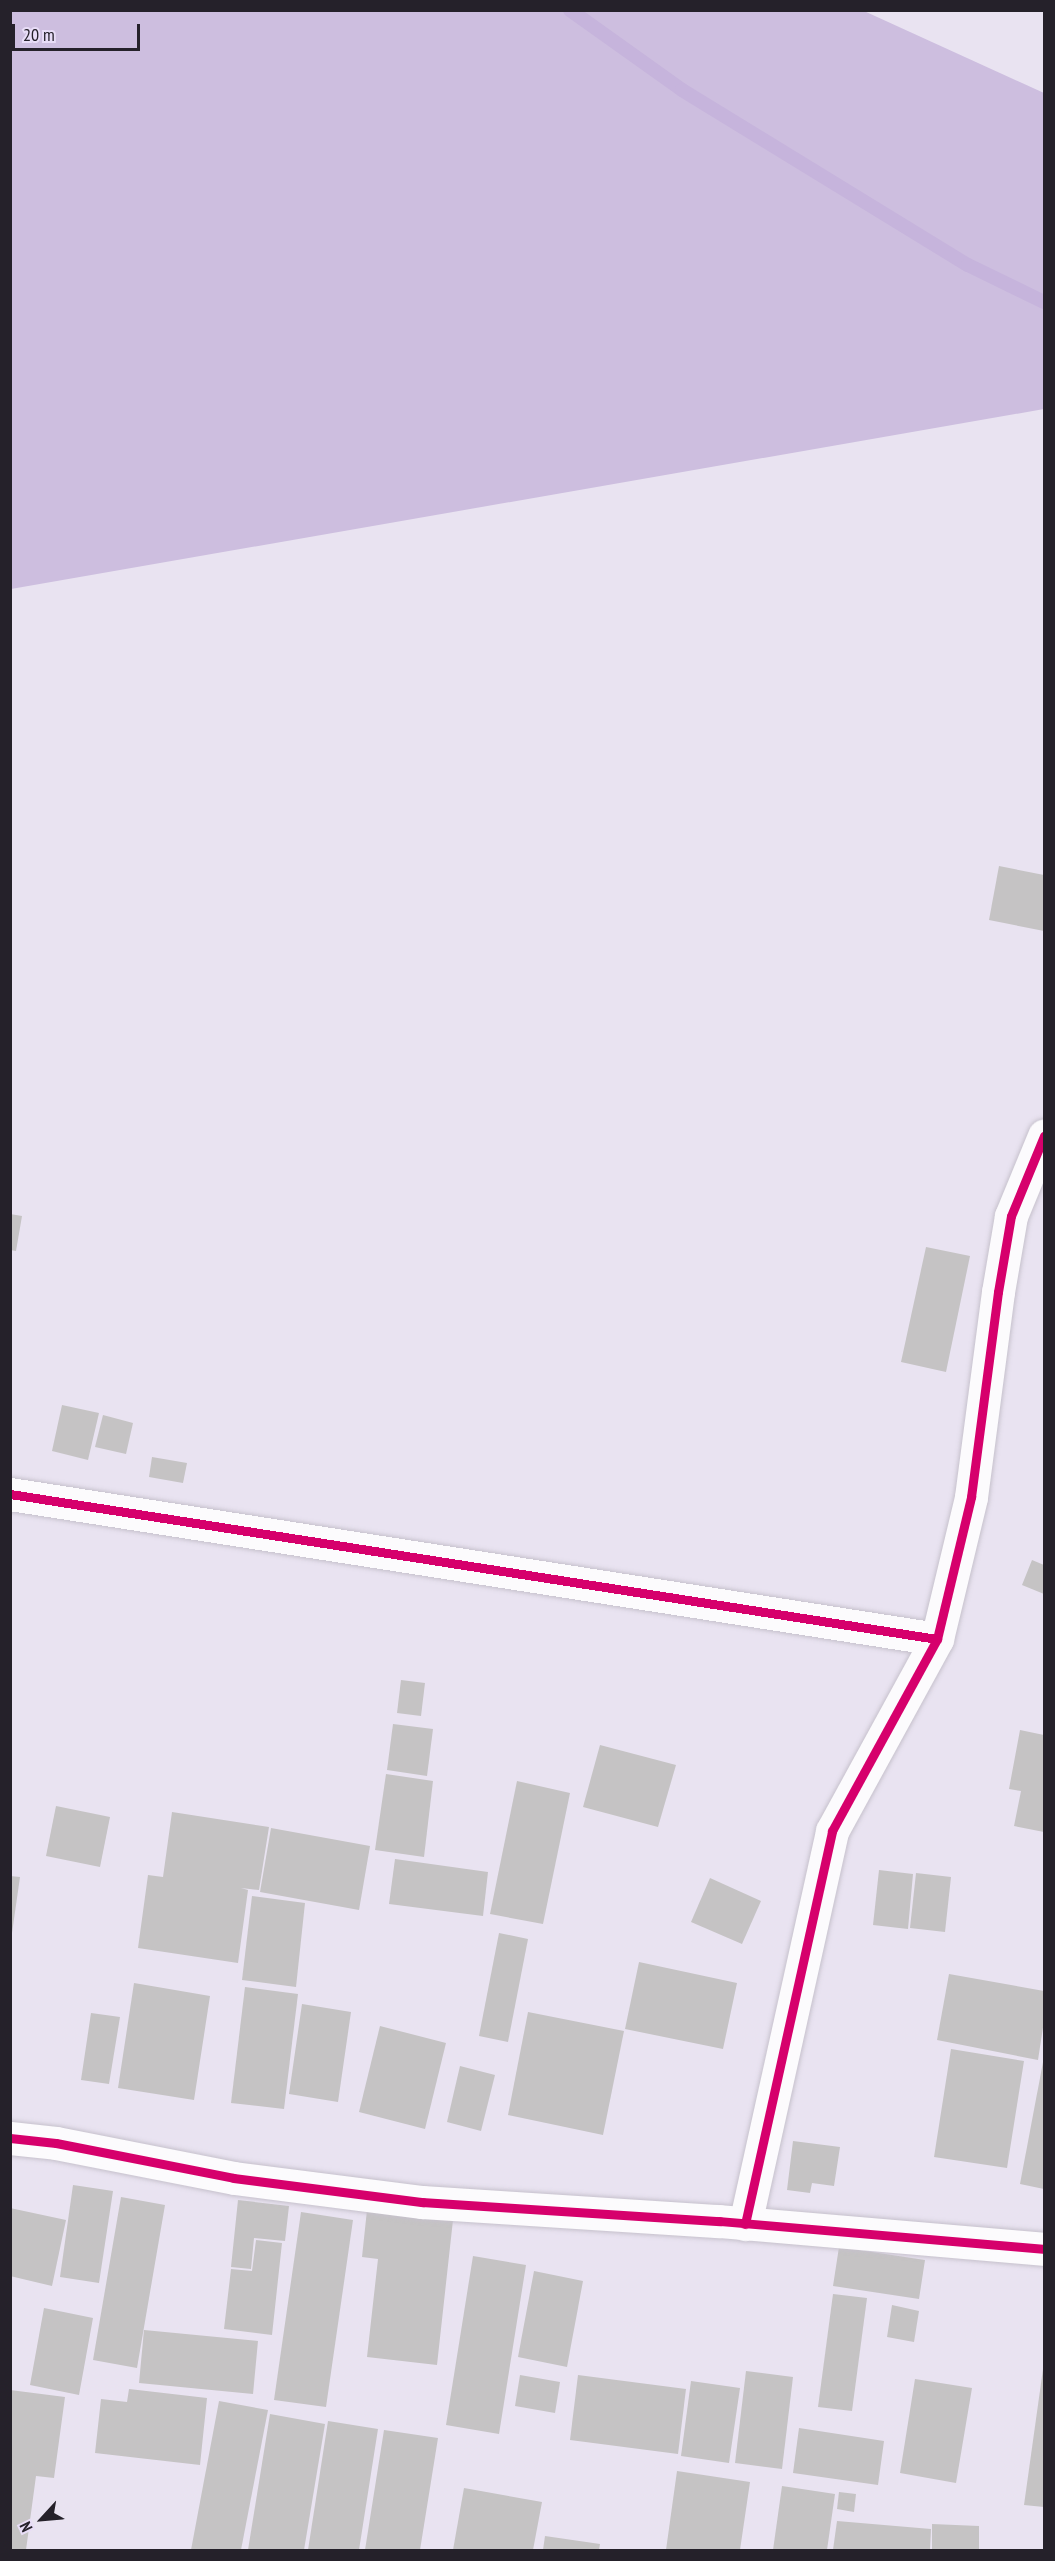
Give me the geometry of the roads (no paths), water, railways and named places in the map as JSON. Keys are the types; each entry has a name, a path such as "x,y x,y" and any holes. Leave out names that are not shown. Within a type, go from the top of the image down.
{"street":[{"path":"745,2224 832,1831 937,1639 971,1497 998,1292 1011,1216 1044,1136"},
{"path":"10,1494 937,1639"},
{"path":"10,2138 56,2142 234,2178 410,2200 745,2224 1044,2249"}],"waterway":[{"path":"570,10 682,90 968,265 1044,302"}]}
